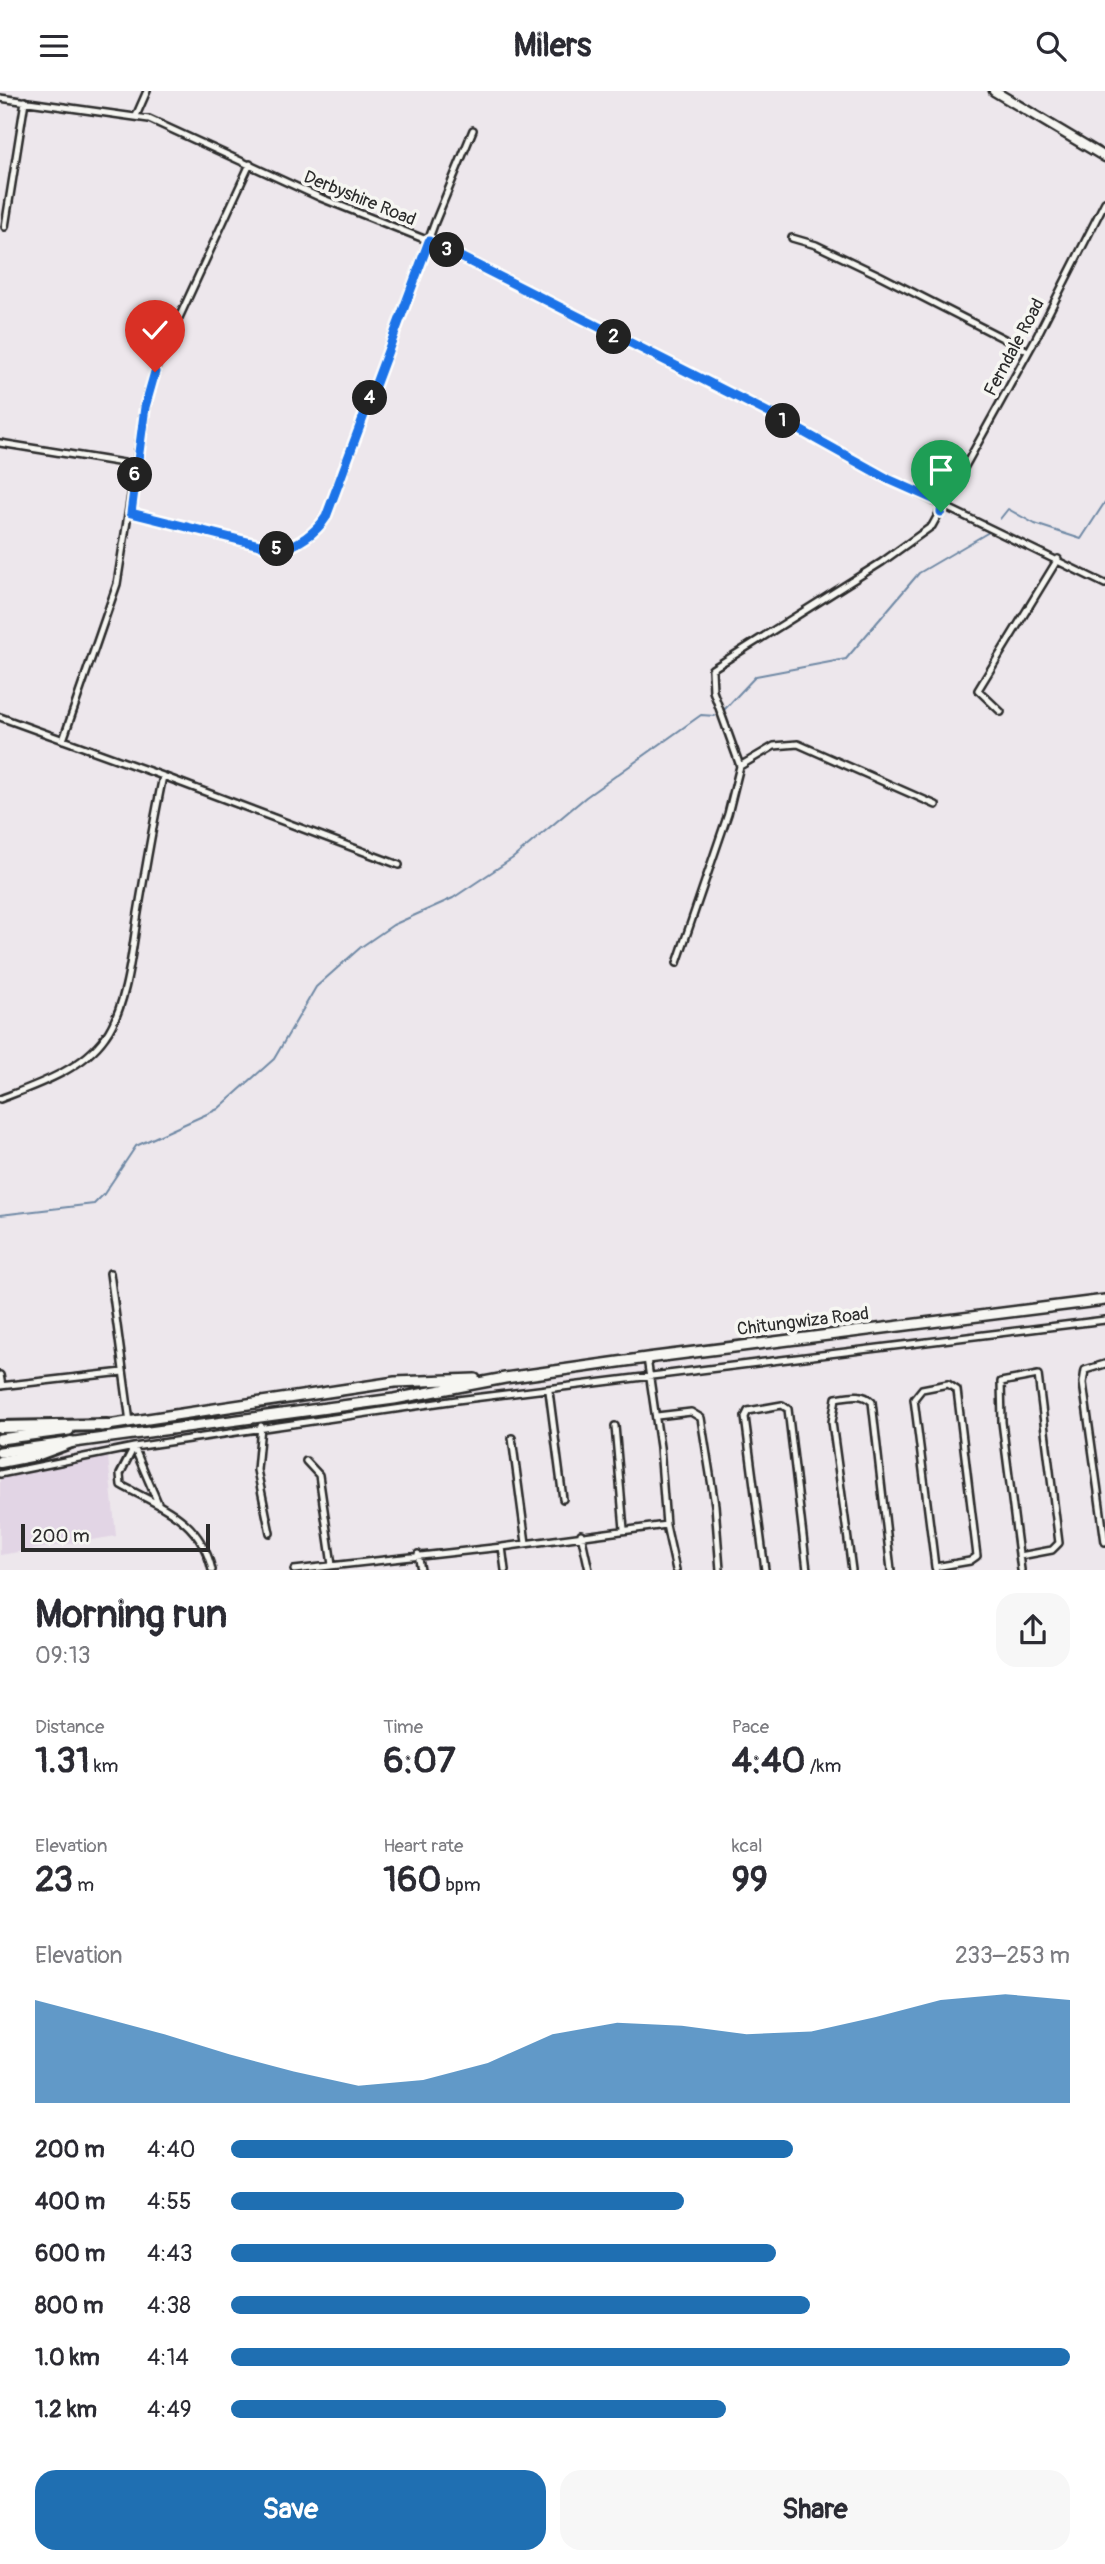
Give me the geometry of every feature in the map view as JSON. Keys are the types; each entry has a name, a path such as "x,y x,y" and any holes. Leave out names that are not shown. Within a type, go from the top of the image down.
{"highway":[{"path":"0,1427 107,1425"},
{"path":"0,1462 36,1455 71,1441"}],"main road":[{"path":"993,91 1105,157"},
{"name":"Chitungwiza Road","path":"505,1378 1105,1300"},
{"path":"0,1439 395,1382 505,1378"},
{"path":"0,1452 394,1399 505,1378"}],"street":[{"path":"136,116 147,91"},
{"name":"Derbyshire Road","path":"0,98 136,116 168,127 321,198 429,241 771,414 888,479 1105,583"},
{"path":"5,227 25,101"},
{"path":"131,513 280,550 294,545 318,528 326,517 473,129"},
{"path":"63,740 117,584 131,513 136,465 155,372 250,165"},
{"name":"Ferndale Road","path":"740,766 712,691 712,669 932,526 942,503 1028,351 1105,202"},
{"path":"792,238 816,245 879,275 1028,351"},
{"path":"0,443 136,465"},
{"path":"1001,712 978,690 1058,559"},
{"path":"0,717 400,865"},
{"path":"677,963 712,865 740,766 774,746 798,744 936,805"},
{"path":"0,1099 42,1083 71,1067 101,1042 109,1031 127,976 163,776"},
{"path":"110,1273 130,1422"},
{"path":"0,1474 134,1447 261,1426 1105,1320"},
{"path":"647,1358 656,1416 666,1525 676,1570"},
{"path":"1105,1364 1085,1370 1083,1383 1105,1542"},
{"path":"0,1375 1,1386 123,1372"},
{"path":"1020,1556 1052,1550 1059,1543 1038,1375 1002,1382 1002,1422 1021,1570"},
{"path":"948,1384 957,1390 977,1556 970,1561 936,1569 914,1399 922,1389 948,1384"},
{"path":"549,1391 563,1499"},
{"path":"852,1570 832,1422 836,1398 856,1395 866,1396 872,1402 891,1570"},
{"path":"765,1570 745,1417 748,1411 782,1405 788,1409 807,1570"},
{"path":"656,1416 691,1412 701,1418 715,1505 720,1570"},
{"path":"261,1426 257,1470 270,1533"},
{"path":"615,1426 624,1529"},
{"path":"512,1438 526,1543"},
{"path":"134,1447 120,1474 121,1485 158,1503 197,1533 206,1548 212,1570"},
{"path":"134,1447 158,1503"},
{"path":"306,1461 319,1475 335,1567"},
{"path":"294,1570 335,1567 418,1554 502,1547 581,1534 666,1525"},
{"path":"581,1534 590,1570"},
{"path":"502,1547 505,1570"},
{"path":"418,1554 421,1570"}],"shaded area":[{"path":"107,1447 116,1536 0,1555 0,1469"}],"waterway":[{"path":"1000,519 1008,509 1035,524 1081,539 1105,502"},
{"path":"723,711 756,676 846,659 919,573 989,532"},
{"path":"0,1215 94,1204 104,1194 136,1146 218,1109 274,1059 316,987 361,947 393,925 453,898 513,858 586,797 701,715 715,716"}],"route":[{"path":"155,372 145,407 131,513 280,550 294,545 318,528 326,517 429,241 525,292 771,414 888,479 942,503 941,512"}]}
